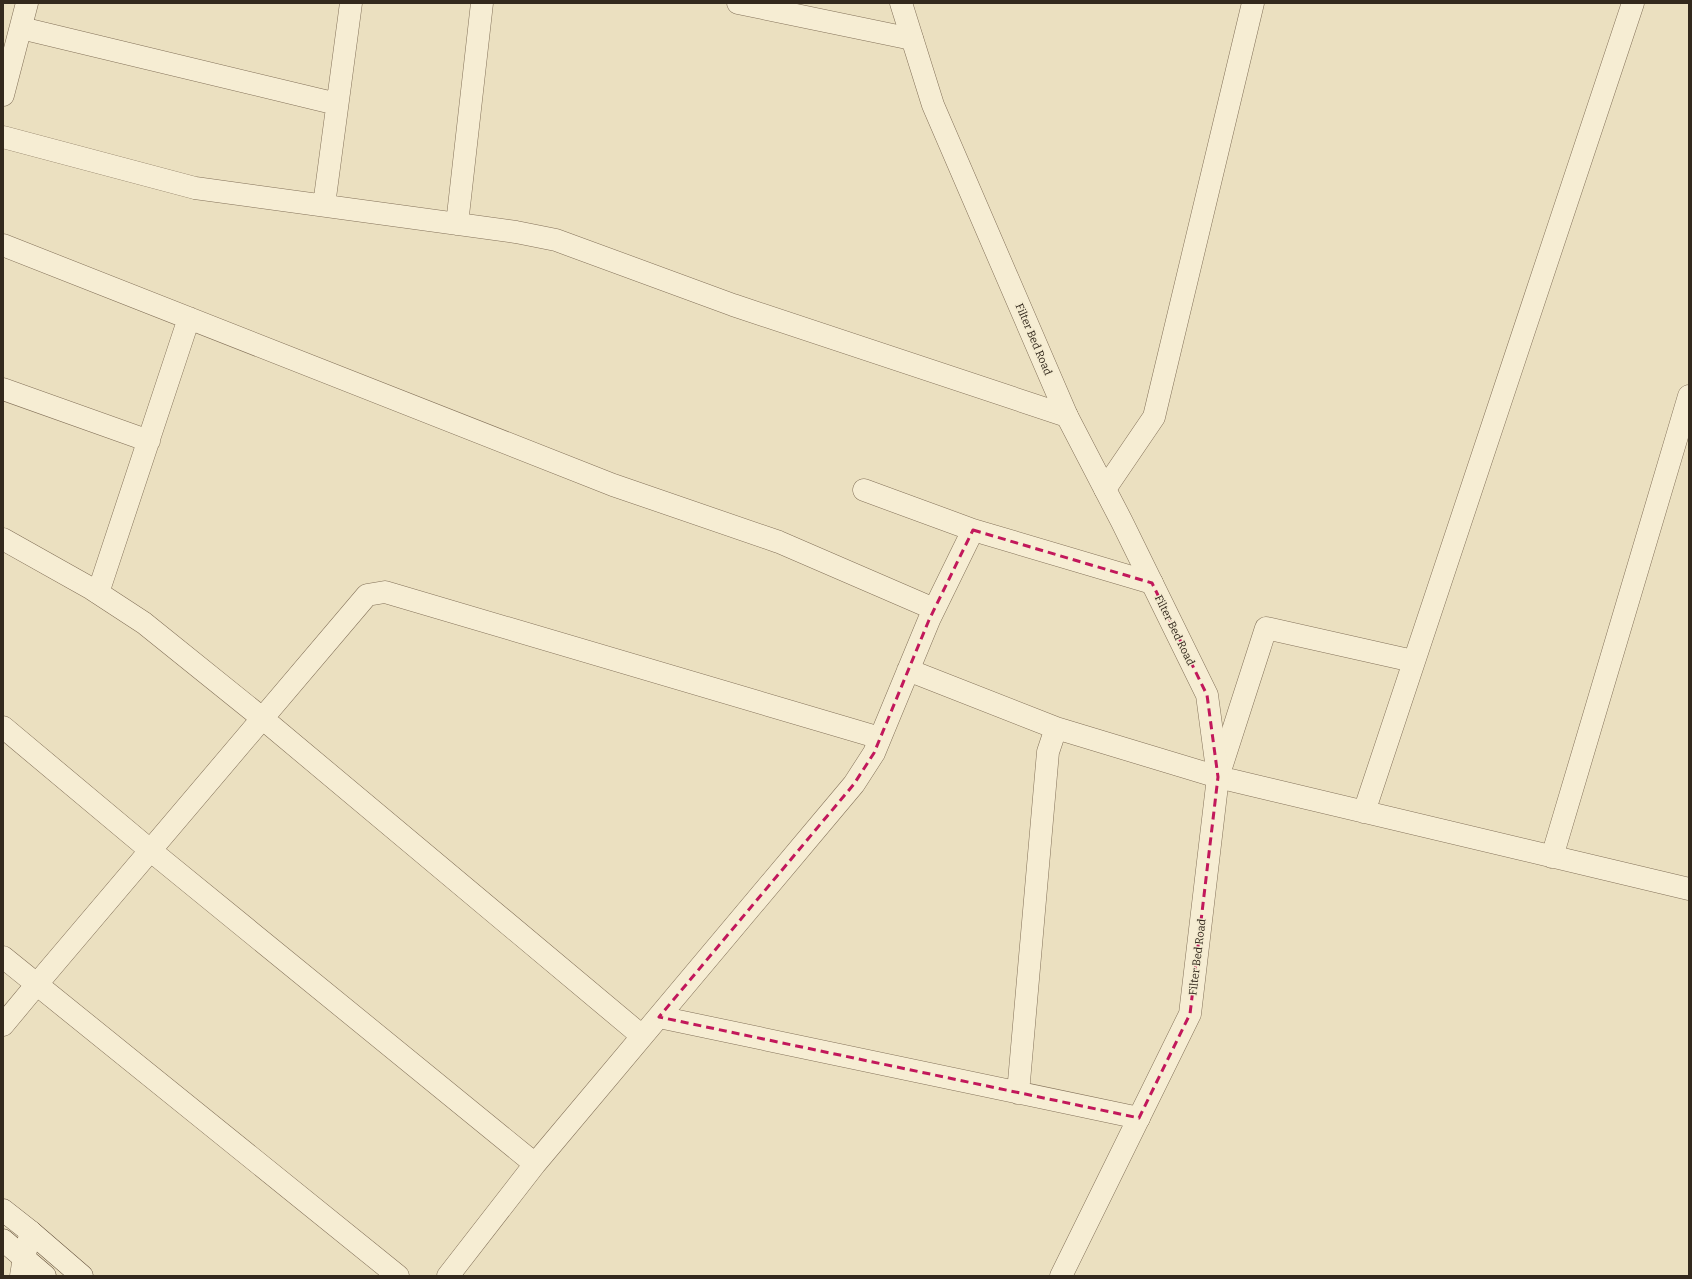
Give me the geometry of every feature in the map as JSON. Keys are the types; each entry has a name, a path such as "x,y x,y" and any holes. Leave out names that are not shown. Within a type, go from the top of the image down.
{"street":[{"path":"3,95 28,3"},
{"path":"324,206 351,3"},
{"path":"457,224 482,3"},
{"path":"738,3 912,40"},
{"name":"Filter Bed Road","path":"901,3 933,105 1067,416 1207,694 1218,777 1190,1014 1061,1276"},
{"path":"1105,489 1154,417 1253,3"},
{"path":"1364,812 1633,3"},
{"path":"21,28 337,104"},
{"path":"3,137 195,188 457,224 556,240 733,304 1067,416"},
{"path":"3,245 613,485 780,542 934,609"},
{"path":"98,593 189,318"},
{"path":"3,389 148,441"},
{"path":"1552,857 1689,396"},
{"path":"864,490 973,530 1152,583"},
{"path":"448,1276 535,1164 854,784 874,753 934,609 973,530"},
{"path":"3,539 98,593 144,622 262,718 642,1036"},
{"path":"3,1025 367,595 385,592 880,738"},
{"path":"1218,777 1266,628 1413,661"},
{"path":"908,670 1056,728 1218,777 1689,889"},
{"path":"3,727 150,850 535,1164"},
{"path":"1018,1093 1048,752 1056,728"},
{"path":"3,957 398,1276"},
{"path":"659,1017 1139,1118"},
{"path":"3,1210 82,1276"},
{"path":"23,1266 31,1232"},
{"path":"3,1240 23,1266 46,1276"}],"highlighted area":[{"path":"973,530 1152,583 1207,695 1218,777 1190,1014 1139,1118 659,1017 854,784 874,753 929,620"}]}
